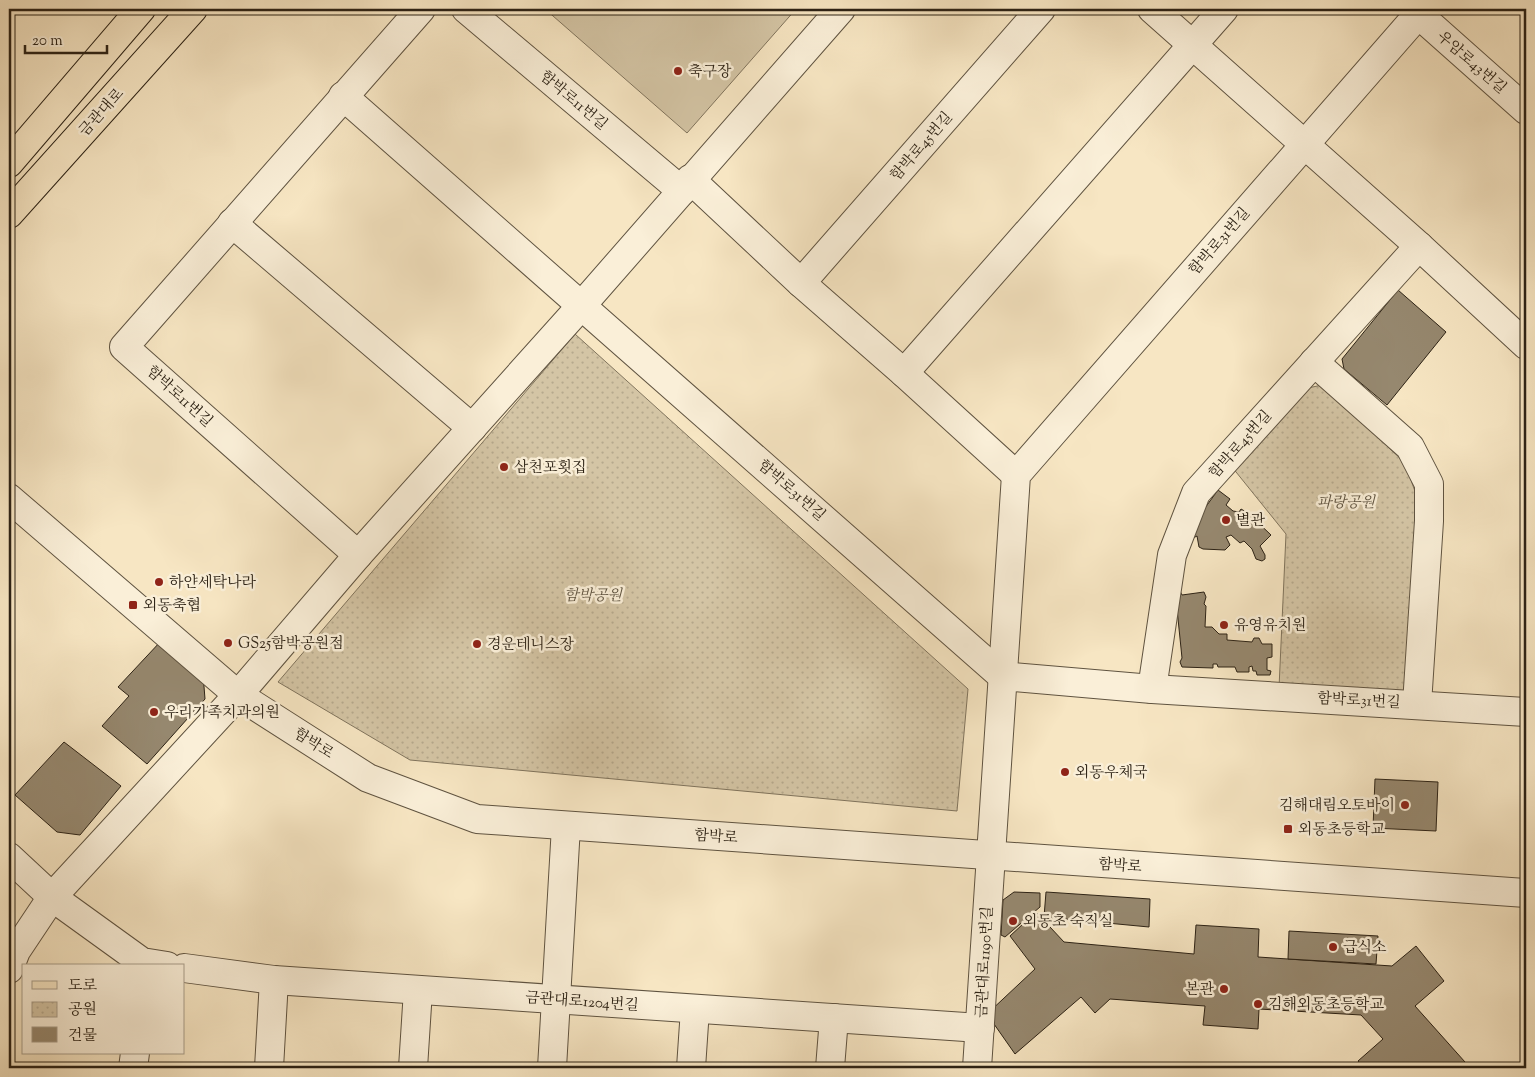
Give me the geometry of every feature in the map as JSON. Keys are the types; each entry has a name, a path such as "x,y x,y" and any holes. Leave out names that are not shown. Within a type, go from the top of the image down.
{"main road":[{"path":"9,163 141,9"},
{"name":"금관대로","path":"9,214 193,9"}],"street":[{"name":"함박로11번길","path":"358,555 124,347 421,9"},
{"name":"함박로11번길","path":"466,9 686,185"},
{"path":"9,969 16,951 52,896 238,695 358,555 582,305 841,9"},
{"name":"함박로45번길","path":"800,283 1041,9"},
{"path":"1152,9 1420,246 1526,345"},
{"path":"904,373 1224,9"},
{"name":"우암로43번길","path":"1420,11 1526,110"},
{"name":"함박로31번길","path":"1016,475 1420,11"},
{"path":"343,96 582,305"},
{"path":"686,185 904,373 1016,475 990,856"},
{"path":"232,223 472,428"},
{"name":"함박로45번길","path":"1152,688 1172,555 1196,493 1420,246"},
{"name":"함박로31번길","path":"582,305 1002,676 1152,688 1417,704 1429,522 1429,484 1410,447 1314,362"},
{"name":"함박로","path":"9,498 238,695 368,778 477,819 1526,893"},
{"path":"1417,704 1526,712"},
{"path":"552,1068 566,826"},
{"name":"금관대로1190번길","path":"977,1068 990,856"},
{"path":"9,857 52,896 149,964"},
{"name":"금관대로1204번길","path":"185,968 274,980 980,1028"},
{"path":"269,1068 274,980"},
{"path":"413,1068 418,990"},
{"path":"691,1068 695,1009"},
{"path":"830,1068 834,1018"},
{"path":"133,1068 135,1054"}],"green space":[{"name":"축구장","path":"545,9 796,9 687,133"},
{"name":"함박공원","path":"575,334 968,689 957,811 410,760 278,682"},
{"name":"파랑공원","path":"1327,384 1368,428 1405,463 1417,497 1413,691 1279,688 1286,534 1232,467 1303,389"}],"building":[{"path":"1398,290 1446,332 1387,405 1344,369 1342,359"},
{"name":"별관","path":"1218,490 1230,499 1226,505 1233,511 1239,512 1241,509 1248,513 1271,535 1260,546 1265,555 1265,559 1262,561 1256,559 1252,549 1244,541 1240,543 1231,535 1226,537 1230,545 1225,550 1203,549 1199,547 1197,536 1189,537 1202,512"},
{"path":"1180,591 1182,595 1204,592 1206,597 1204,604 1206,606 1205,627 1212,627 1219,634 1227,634 1227,640 1252,642 1254,638 1259,638 1262,644 1272,644 1272,657 1267,658 1267,670 1271,671 1270,675 1257,675 1256,671 1253,671 1252,666 1249,667 1249,672 1237,672 1235,667 1218,667 1217,664 1213,664 1213,668 1182,667 1180,662 1182,658 1176,599"},
{"name":"우리가족치과의원","path":"161,641 203,674 205,699 147,764 102,726 129,696 118,687"},
{"path":"64,742 121,786 80,835 57,832 15,795"},
{"name":"김해대림오토바이","path":"1375,779 1438,782 1436,831 1373,828"},
{"name":"외동초 숙직실","path":"1014,892 1040,893 1040,907 1005,937 1001,935 1003,900"},
{"path":"1046,892 1150,899 1149,927 1044,917"},
{"name":"본관","path":"1036,912 1064,942 1194,954 1196,925 1259,929 1258,957 1392,966 1416,946 1444,981 1415,1006 1465,1062 1458,1068 1364,1068 1358,1061 1383,1039 1361,1015 1259,1009 1258,1029 1203,1025 1205,1006 1110,999 1095,1013 1081,997 1015,1054 987,1014 1035,969 1010,936"},
{"name":"급식소","path":"1289,931 1378,936 1376,964 1288,959"}],"place":[{"name":"축구장","path":"678,71"},
{"name":"삼천포횟집","path":"504,467"},
{"name":"별관","path":"1226,520"},
{"name":"하얀세탁나라","path":"159,582"},
{"name":"외동축협","path":"133,605"},
{"name":"유영유치원","path":"1224,625"},
{"name":"GS25함박공원점","path":"228,643"},
{"name":"경운테니스장","path":"477,644"},
{"name":"우리가족치과의원","path":"154,712"},
{"name":"외동우체국","path":"1065,772"},
{"name":"김해대림오토바이","path":"1405,805"},
{"name":"외동초등학교","path":"1288,829"},
{"name":"외동초 숙직실","path":"1013,921"},
{"name":"급식소","path":"1333,947"},
{"name":"본관","path":"1224,989"},
{"name":"김해외동초등학교","path":"1258,1004"}]}
